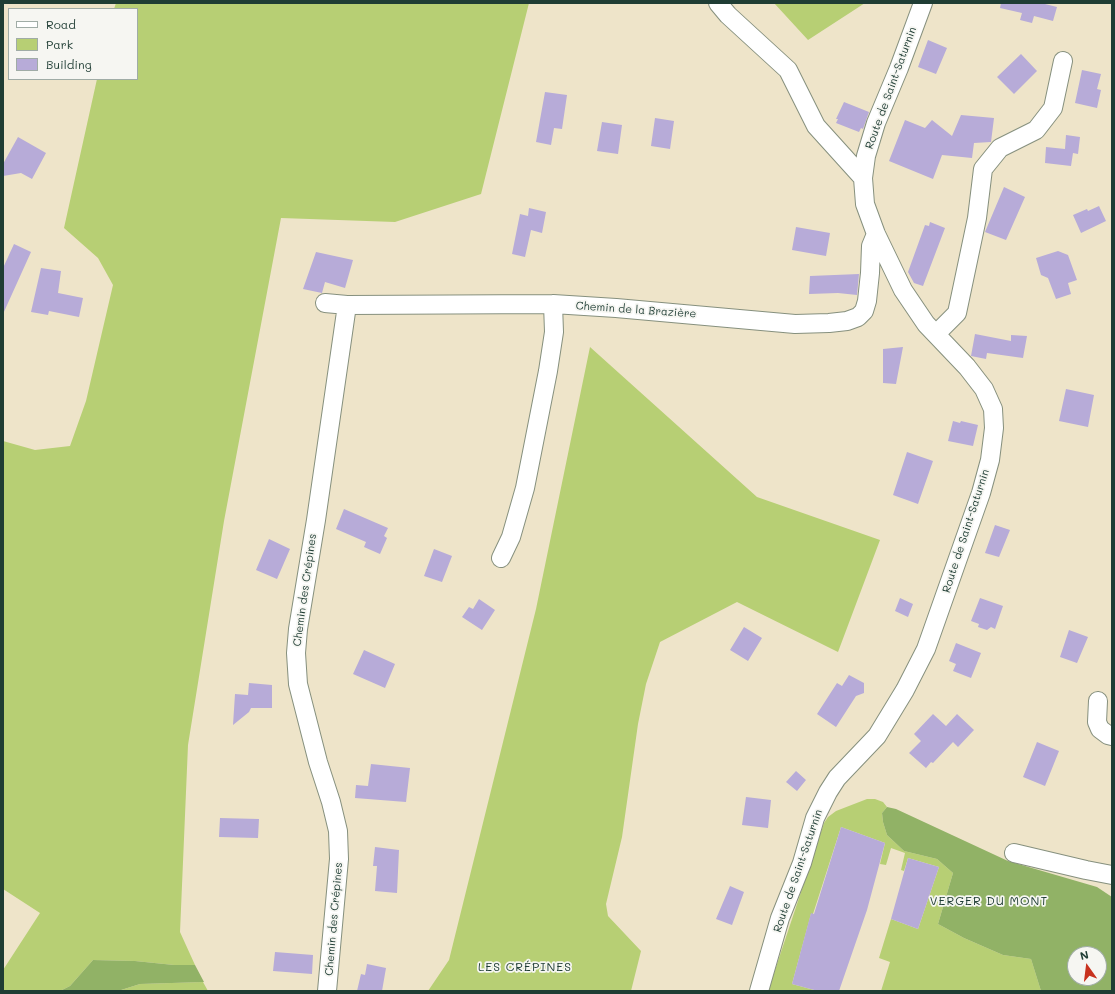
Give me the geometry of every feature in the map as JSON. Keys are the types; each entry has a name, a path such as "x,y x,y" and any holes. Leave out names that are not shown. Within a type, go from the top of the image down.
{"street":[{"path":"718,3 728,15 788,70 816,126 863,178"},
{"name":"Route de Saint-Saturnin","path":"759,991 780,918 802,863 815,818 837,778 877,736 906,690 926,649 981,493 990,460 994,428 993,409 984,389 967,368 926,324 903,290 876,234 866,204 863,178 866,156 876,123 899,68 923,3"},
{"path":"936,334 957,313 977,218 983,169 1000,148 1036,130 1053,108 1063,61"},
{"name":"Chemin de la Brazière","path":"325,302 347,305 553,304 616,308 795,324 847,321 858,317 864,311 870,273 871,246 876,234"},
{"path":"502,558 511,537 525,488 548,371 554,332 553,304"},
{"name":"Chemin des Crépines","path":"328,991 339,859 338,831 298,684 296,653 298,629 316,520 347,305"},
{"path":"1098,701 1098,722 1100,729 1112,736"},
{"path":"1014,853 1086,870 1112,874"}],"green space":[{"path":"116,3 529,3 481,194 395,222 281,218 224,521 188,745 180,932 195,965 93,960 70,986 60,991 3,991 3,970 40,913 3,889 3,441 35,450 70,446 86,401 113,285 98,258 64,228 97,80 138,80 138,8 114,8"},
{"path":"774,3 865,3 808,40"},
{"path":"590,347 757,497 880,540 838,652 737,602 660,642 646,684 638,724 622,837 606,904 608,916 641,951 631,991 428,991 449,960 536,609"},
{"path":"867,799 875,799 883,802 887,807 882,813 887,835 904,851 937,859 953,873 938,924 964,938 1003,955 1031,959 1041,991 881,991 890,962 879,958 891,919 918,929 939,867 908,858 904,871 901,870 905,853 891,848 886,865 880,864 885,843 841,827 813,914 811,914 792,984 818,991 768,991 824,823 828,817 836,811"},
{"path":"887,807 896,809 1008,861 1097,887 1112,897 1112,991 1041,991 1031,959 1003,955 964,938 938,924 953,873 937,859 904,851 887,835 882,813"},
{"path":"93,960 195,965 204,982 140,984 118,991 60,991 70,986"},
{"path":"203,982 208,991 118,991 140,984"}],"building":[{"path":"1001,3 1041,3 1057,7 1053,21 1034,16 1032,23 1020,20 1022,13 1000,8"},
{"path":"928,40 947,48 936,74 918,67"},
{"path":"1021,54 1037,71 1014,94 997,77"},
{"path":"1082,70 1101,74 1097,89 1101,90 1097,108 1075,103"},
{"path":"545,92 567,95 562,129 554,128 551,145 536,142"},
{"path":"844,102 869,112 863,129 861,128 859,132 836,123 838,119 836,119"},
{"path":"961,115 994,118 991,142 974,143 972,158 942,155 933,179 889,161 905,120 925,128 932,120 952,136"},
{"path":"655,118 674,121 670,149 651,146"},
{"path":"602,122 622,125 618,154 597,151"},
{"path":"1066,135 1080,137 1078,154 1073,153 1071,166 1045,163 1046,147 1065,149"},
{"path":"18,137 46,153 32,179 21,173 3,176 3,164"},
{"path":"1004,187 1025,197 1006,240 985,232"},
{"path":"1099,206 1106,221 1081,233 1073,215"},
{"path":"529,208 546,212 542,233 531,230 525,257 512,254 520,214 528,216"},
{"path":"930,222 945,228 923,286 914,283 908,272 925,225 929,226"},
{"path":"796,227 830,233 826,256 792,250"},
{"path":"14,244 31,252 3,314 3,268"},
{"path":"1058,251 1068,255 1077,280 1068,283 1071,294 1056,299 1048,278 1041,275 1036,258"},
{"path":"316,252 353,260 345,288 325,282 322,293 303,289"},
{"path":"41,268 61,271 58,293 83,298 79,317 49,311 48,315 31,312"},
{"path":"859,274 857,295 838,293 809,294 810,276"},
{"path":"975,334 1011,341 1011,335 1027,336 1023,358 987,353 986,359 971,356"},
{"path":"903,347 896,384 883,383 883,349"},
{"path":"1066,389 1094,395 1088,427 1059,421"},
{"path":"953,421 960,423 961,421 978,425 973,446 948,441"},
{"path":"907,452 933,461 918,504 893,495"},
{"path":"344,509 388,528 384,536 387,538 380,554 364,547 366,542 336,529"},
{"path":"995,525 1010,530 999,557 985,553"},
{"path":"269,539 290,549 277,579 256,570"},
{"path":"434,549 452,556 442,582 424,576"},
{"path":"900,598 913,604 908,617 895,611"},
{"path":"980,598 1003,606 995,629 991,627 987,630 978,627 979,624 971,621"},
{"path":"479,599 495,610 482,630 462,617 469,607 473,609"},
{"path":"744,627 762,638 748,661 730,650"},
{"path":"1069,630 1088,637 1077,663 1060,657"},
{"path":"956,643 981,653 971,678 953,671 956,664 949,661"},
{"path":"364,650 395,664 385,688 353,674"},
{"path":"849,675 864,683 864,693 856,696 836,727 817,714 837,683 842,686"},
{"path":"249,683 272,685 272,708 251,708 249,712 233,725 235,694 248,695"},
{"path":"933,714 946,726 957,714 974,730 958,747 953,742 933,763 931,762 926,768 909,753 921,741 914,734"},
{"path":"1037,742 1059,751 1045,786 1023,777"},
{"path":"371,764 410,768 406,802 355,798 356,785 368,786"},
{"path":"796,771 806,780 797,791 786,782"},
{"path":"746,797 771,800 768,828 742,825"},
{"path":"220,818 259,819 258,838 219,837"},
{"path":"841,827 885,843 867,910 839,991 818,991 792,984 811,913 814,914"},
{"path":"375,847 399,850 397,893 375,891 377,866 373,866"},
{"path":"908,858 939,867 918,929 891,919"},
{"path":"730,886 744,892 732,925 716,919"},
{"path":"275,952 313,955 312,974 273,971"},
{"path":"367,964 386,968 382,991 357,991 361,974 365,975"}],"district":[{"name":"VERGER DU MONT","path":"989,901"},
{"name":"LES CRÉPINES","path":"525,967"}]}
